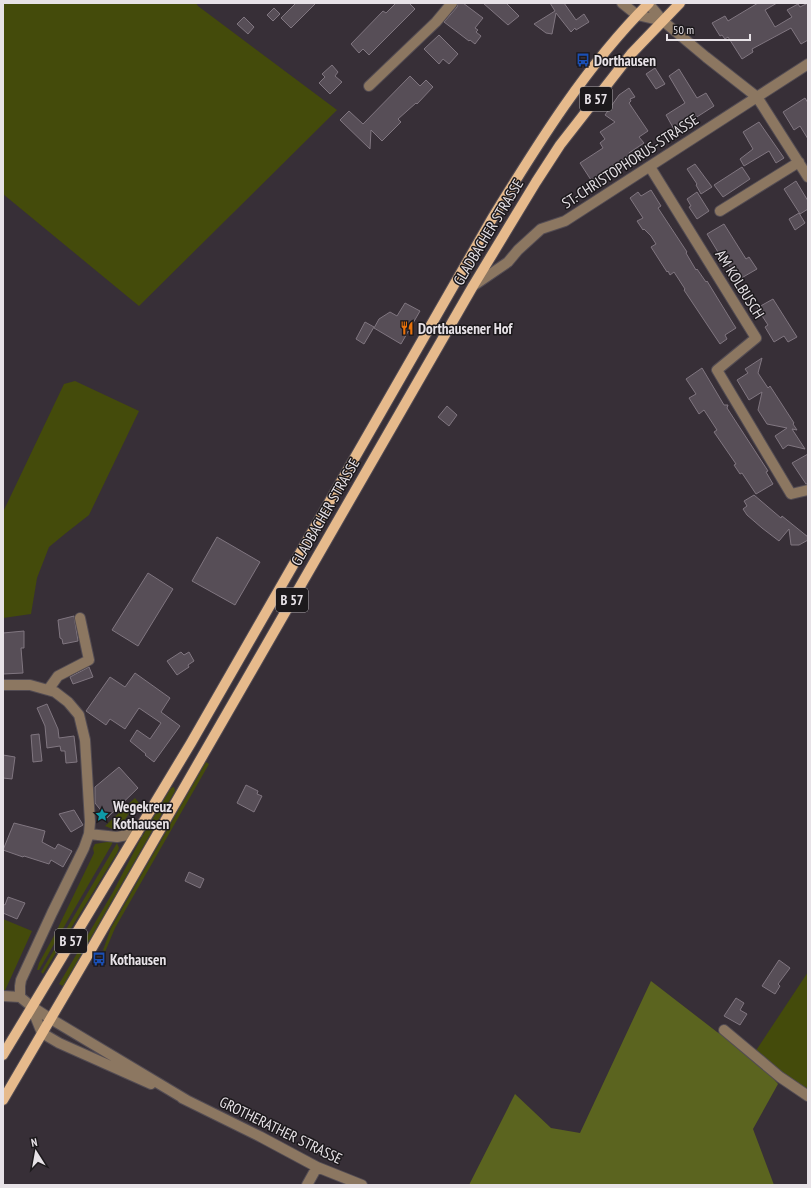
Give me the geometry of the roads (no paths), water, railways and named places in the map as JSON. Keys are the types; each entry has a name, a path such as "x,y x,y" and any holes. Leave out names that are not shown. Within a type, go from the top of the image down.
{"main road":[{"name":"GLADBACHER STRASSE","path":"3,1055 31,1006 191,743 465,265 525,164 591,68 621,31 649,3"},
{"name":"GLADBACHER STRASSE","path":"3,1100 473,286 536,182 560,145 638,46 680,3"}],"street":[{"path":"369,86 436,22 452,3"},
{"path":"622,3 637,15 663,22"},
{"path":"649,3 663,22 757,96 808,177"},
{"name":"ST.-CHRISTOPHORUS-STRASSE","path":"473,286 508,262 518,250 541,229 565,221 808,64"},
{"path":"720,210 799,162"},
{"name":"AM KOLBUSCH","path":"650,167 756,338 717,370 791,494 808,490"},
{"path":"48,690 58,676 89,660 80,618"},
{"path":"3,685 30,685 55,692 68,702 79,716 85,740 90,822 89,834 84,848 21,980 20,996"},
{"path":"89,834 117,837 137,834"},
{"path":"3,996 20,996 31,1006 42,1034"},
{"name":"GROTHERATHER STRASSE","path":"31,1006 188,1101"},
{"path":"724,1030 780,1077 808,1096"},
{"name":"GROTHERATHER STRASSE","path":"42,1034 188,1101 261,1137 317,1167 362,1185"},
{"path":"307,1185 317,1167"}],"place":[{"name":"Dorthausen","path":"583,60"},
{"name":"Dorthausener Hof","path":"407,328"},
{"name":"Wegekreuz Kothausen","path":"102,815"},
{"name":"Kothausen","path":"99,959"}]}
